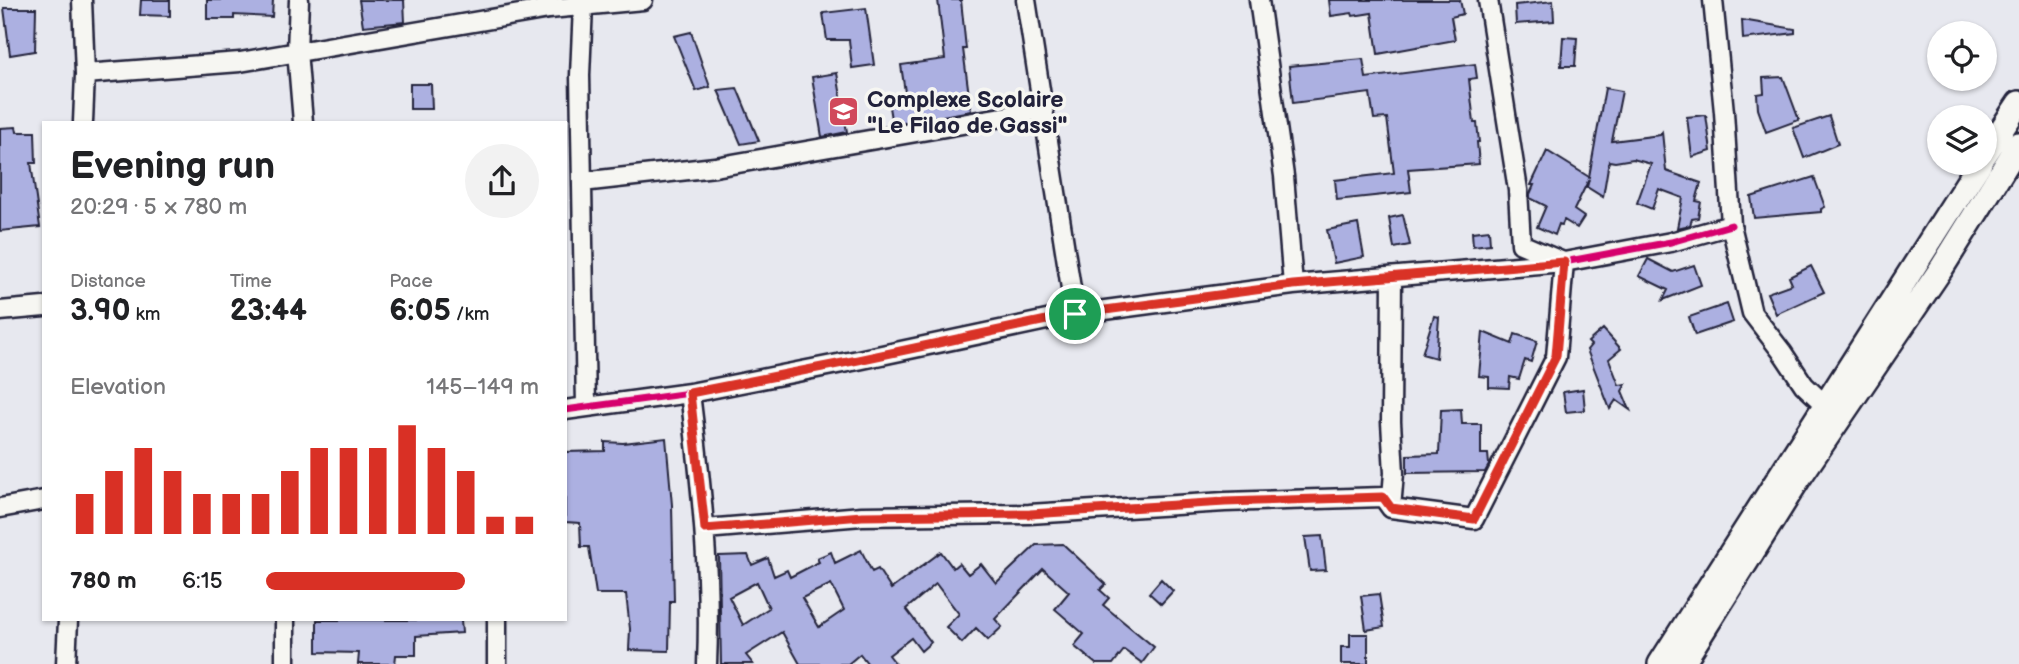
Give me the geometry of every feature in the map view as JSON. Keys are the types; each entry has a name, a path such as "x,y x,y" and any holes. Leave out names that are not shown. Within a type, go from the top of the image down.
{"main road":[{"path":"1997,136 2019,103"},
{"path":"1660,664 1749,540 1799,478 1941,269 2019,144"},
{"path":"1682,664 1824,404 1972,175"}],"street":[{"path":"82,0 85,74 83,121"},
{"path":"299,0 297,51 303,121"},
{"path":"85,74 240,62 548,9 643,0"},
{"path":"1026,0 1075,314"},
{"path":"1259,0 1284,176 1293,285"},
{"path":"1488,0 1518,190 1521,244 1564,262"},
{"path":"1713,0 1731,225 1752,313 1804,385 1824,404"},
{"path":"583,6 580,75 586,407"},
{"path":"582,182 715,167 1042,110"},
{"path":"567,410 690,393 1075,314 1293,285 1564,262 1671,242 1731,225"},
{"path":"705,529 862,516 1030,514 1225,502 1383,497 1391,508 1474,519 1556,356 1564,262"},
{"path":"1391,508 1394,474 1391,422 1392,277"},
{"path":"0,311 42,307"},
{"path":"690,393 705,529 709,616 707,664"},
{"path":"0,508 42,500"},
{"path":"66,664 68,621"},
{"path":"285,621 285,664"},
{"path":"497,621 497,664"}],"building":[{"path":"141,0 170,0 170,16 140,15"},
{"path":"207,0 273,0 272,17 234,15 234,19 207,19"},
{"path":"359,0 404,0 405,22 363,26"},
{"path":"938,0 961,0 966,49 963,49 971,111 892,125 888,101 906,99 901,65 945,59"},
{"path":"1329,0 1460,0 1463,14 1451,17 1455,40 1378,54 1372,13 1331,16"},
{"path":"1553,1 1554,21 1516,24 1515,5"},
{"path":"4,8 36,8 35,51 10,55"},
{"path":"866,8 874,65 852,68 849,40 827,40 823,13"},
{"path":"1742,20 1795,29 1795,33 1743,39"},
{"path":"691,32 710,87 696,91 674,36"},
{"path":"1563,37 1577,38 1575,66 1561,66"},
{"path":"1363,59 1366,78 1475,64 1477,78 1469,79 1474,123 1477,123 1479,164 1408,169 1411,192 1337,200 1335,180 1394,173 1387,118 1374,119 1370,93 1293,103 1289,66"},
{"path":"837,73 847,132 822,137 812,77"},
{"path":"1783,77 1799,120 1766,132 1758,109 1757,94 1764,93 1763,78"},
{"path":"410,84 431,84 432,109 410,109"},
{"path":"737,88 759,141 741,144 718,90"},
{"path":"1605,88 1622,91 1612,141 1660,135 1662,132 1666,171 1701,183 1696,201 1701,202 1698,218 1692,219 1690,225 1677,228 1683,198 1659,189 1652,209 1637,203 1651,164 1633,159 1609,161 1603,197 1587,187 1589,179 1574,210 1584,217 1577,228 1564,220 1562,225 1559,224 1555,235 1537,227 1546,206 1530,198 1534,185 1531,185 1547,151 1589,177"},
{"path":"1706,115 1711,151 1692,157 1687,117"},
{"path":"1829,116 1838,144 1804,158 1793,128"},
{"path":"16,127 17,132 35,132 36,163 31,163 40,227 0,231 0,128"},
{"path":"1814,177 1825,207 1821,212 1754,218 1751,197"},
{"path":"1403,215 1410,245 1394,248 1389,218"},
{"path":"1358,224 1364,257 1334,263 1327,230"},
{"path":"1489,230 1490,244 1473,246 1472,232"},
{"path":"1648,259 1673,272 1694,265 1701,285 1663,300 1668,290 1639,276"},
{"path":"1811,266 1824,292 1776,314 1767,293 1792,284 1789,277"},
{"path":"1727,304 1733,322 1695,335 1689,317"},
{"path":"1434,316 1439,317 1436,358 1422,354"},
{"path":"1603,329 1621,349 1609,359 1619,385 1626,384 1622,391 1630,410 1616,400 1610,409 1587,350 1591,345 1588,342"},
{"path":"1483,332 1512,344 1515,334 1537,341 1531,362 1525,360 1519,379 1510,377 1509,388 1489,387 1489,377 1479,376"},
{"path":"1583,389 1585,410 1566,412 1563,392"},
{"path":"1461,409 1462,424 1481,424 1481,454 1488,454 1489,465 1485,472 1407,473 1407,455 1439,454 1441,410"},
{"path":"666,438 672,505 674,601 670,601 669,651 629,650 630,629 626,594 596,594 589,547 581,547 580,523 567,522 567,452 605,451 605,442 623,443"},
{"path":"1322,536 1326,570 1310,571 1305,537"},
{"path":"1063,544 1106,584 1100,590 1109,598 1103,605 1154,647 1142,663 1124,650 1113,664 1096,664 1074,646 1084,634 1055,609 1069,592 1043,569 995,619 1002,627 988,640 976,628 962,643 946,627 959,614 936,584 906,609 931,642 921,651 911,638 889,655 896,664 868,664 860,654 848,664 800,664 782,632 746,655 753,664 721,664 719,556 748,555 752,565 768,558 774,576 787,570 790,577 819,562 817,558 831,552 835,563 861,550 872,572 878,569 891,589 941,552 953,568 959,563 968,574 981,564 996,583 1036,545","holes":["757,582 769,608 743,625 729,597","831,584 844,610 819,627 802,598"]},
{"path":"1161,579 1173,591 1161,604 1149,593"},
{"path":"1379,594 1384,627 1366,630 1361,596"},
{"path":"317,621 461,621 462,633 416,636 416,655 396,655 395,664 358,664 359,653 317,652"},
{"path":"1350,634 1368,634 1368,664 1341,664 1341,647 1350,647"}],"cycle path":[{"path":"567,410 690,393 1075,314 1293,285 1564,262 1671,242 1731,225"},
{"path":"705,529 862,516 1029,514 1225,502 1383,497 1391,508 1474,519 1556,357 1564,262"}],"place":[{"name":"Complexe Scolaire \"Le Filao de Gassi\"","path":"844,112"}],"route":[{"path":"1564,262 1556,356 1474,519 1391,508 1383,497 1225,502 1030,514 862,516 705,529 690,393 1075,314 1293,285 1564,262"}]}
